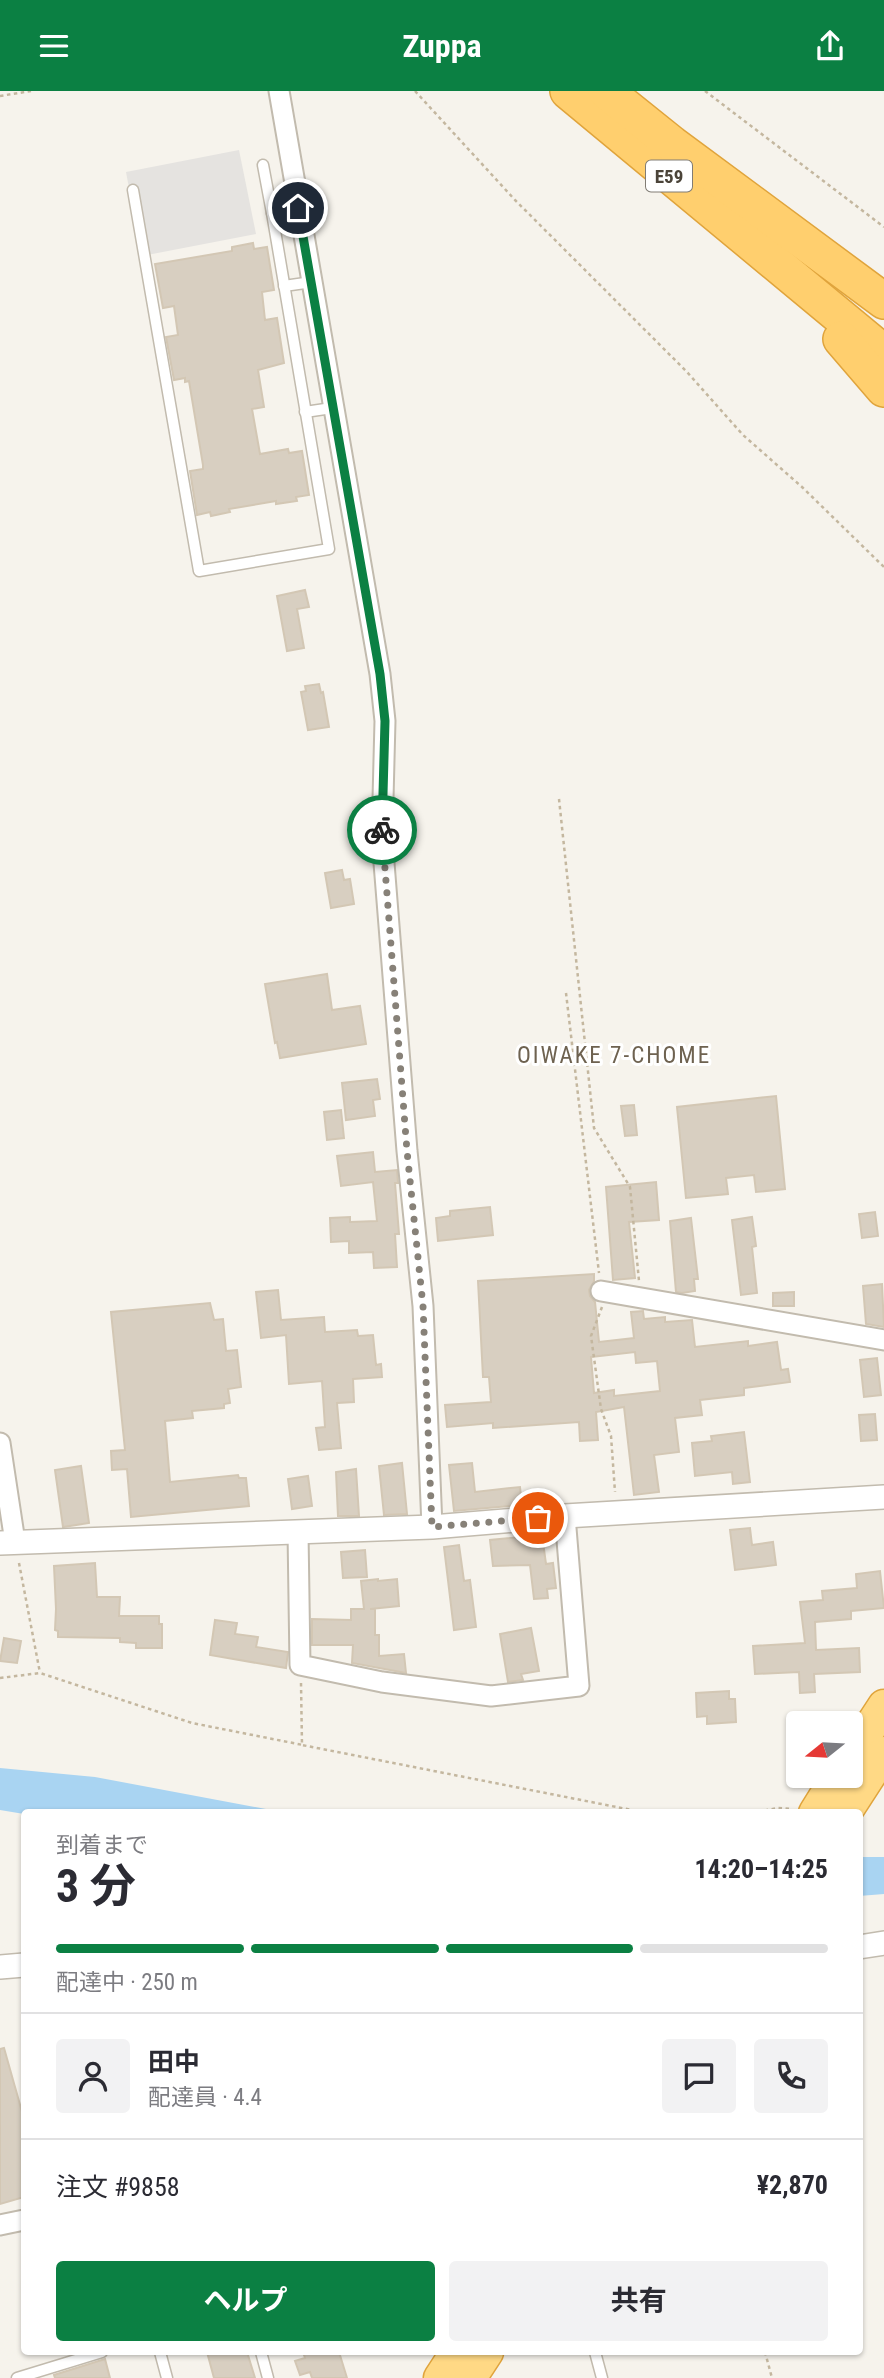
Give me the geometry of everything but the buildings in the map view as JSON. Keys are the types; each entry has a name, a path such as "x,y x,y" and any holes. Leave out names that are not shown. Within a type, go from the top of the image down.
{"highway":[{"name":"E59","path":"568,91 884,353"},
{"path":"606,91 672,144 884,300"},
{"path":"771,261 884,389"},
{"path":"863,1738 884,1706"},
{"path":"828,1809 884,1753"},
{"path":"826,1809 833,1789"},
{"path":"440,2378 455,2355"},
{"path":"470,2378 485,2355"}],"street":[{"path":"279,91 380,674 385,721 382,838 407,1151 423,1306 432,1527"},
{"path":"601,1291 884,1340"},
{"path":"0,1443 8,1542 432,1527 565,1516 884,1497"},
{"path":"298,1532 300,1665 382,1682 491,1696 579,1686 565,1516"},
{"path":"863,1946 884,1943"},
{"path":"0,1967 21,1965"},
{"path":"0,2225 21,2221"}],"lane":[{"path":"133,190 199,571 329,549 263,165"},
{"path":"272,213 298,208"},
{"path":"284,286 312,282"},
{"path":"305,412 332,408"},
{"path":"17,2378 92,2355"},
{"path":"161,2355 167,2378"},
{"path":"262,2355 268,2378"},
{"path":"596,2355 602,2378"}],"path":[{"path":"0,96 31,91"},
{"path":"415,91 515,200 687,372 743,435 802,487 884,567"},
{"path":"705,91 884,227"},
{"path":"559,799 594,1128 630,1187 641,1298"},
{"path":"566,993 603,1305 591,1336 601,1409 611,1436 616,1513"},
{"path":"8,1542 40,1673"},
{"path":"300,1665 302,1745 306,1745"},
{"path":"0,1678 40,1673 192,1723 627,1809"},
{"path":"766,2355 772,2378"}],"shaded area":[{"path":"239,150 256,234 142,256 126,172"}],"water":[{"path":"0,1768 95,1777 266,1809 21,1809 21,1814 0,1810"},
{"path":"863,1857 884,1857 884,1894 863,1896"}],"way so far":[{"path":"382,830 407,1151 423,1306 432,1527 538,1518"}],"district":[{"name":"OIWAKE 7-CHOME","path":"614,1055"}],"route":[{"path":"298,208 380,674 385,721 382,830"}]}
